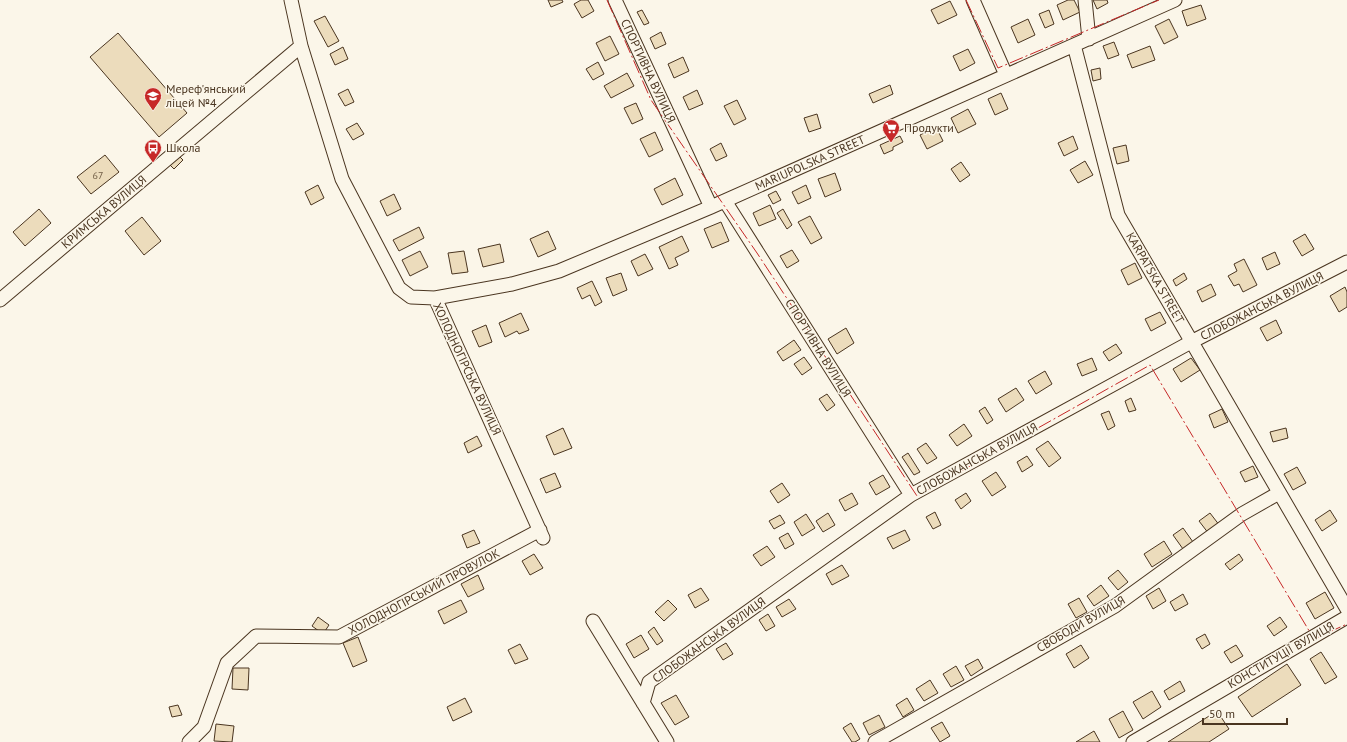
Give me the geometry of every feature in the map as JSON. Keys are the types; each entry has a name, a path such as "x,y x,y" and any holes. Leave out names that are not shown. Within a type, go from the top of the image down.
{"street":[{"name":"ХОЛОДНОГІРСЬКА ВУЛИЦЯ","path":"291,0 301,46 342,179 399,288 411,297 435,298 542,534"},
{"name":"СПОРТИВНА ВУЛИЦЯ","path":"615,0 712,207"},
{"path":"973,0 1006,75"},
{"path":"1085,0 1089,39"},
{"name":"MARIUPOLSKA STREET","path":"435,298 512,284 559,271 712,207 1175,0"},
{"name":"KARPATSKA STREET","path":"1074,45 1118,215 1279,493"},
{"name":"КРИМСЬКА ВУЛИЦЯ","path":"0,300 301,46"},
{"name":"СПОРТИВНА ВУЛИЦЯ","path":"725,201 911,495"},
{"name":"СЛОБОЖАНСЬКА ВУЛИЦЯ","path":"644,703 649,682 911,495 1192,342 1347,262"},
{"path":"1279,493 1347,609"},
{"name":"СВОБОДИ ВУЛИЦЯ","path":"875,742 1115,606 1242,514 1279,493"},
{"name":"ХОЛОДНОГІРСЬКИЙ ПРОВУЛОК","path":"189,742 204,727 227,662 256,636 339,637 542,534"},
{"name":"КОНСТИТУЦІЇ ВУЛИЦЯ","path":"1133,742 1347,617"},
{"path":"593,621 667,742"}],"building":[{"path":"548,0 562,0 563,2 551,7"},
{"path":"581,0 588,0 594,11 582,18 574,4"},
{"path":"1068,0 1074,0 1080,12 1063,20 1057,5"},
{"path":"1093,0 1107,0 1108,3 1097,9"},
{"path":"950,1 957,15 938,24 931,10"},
{"path":"1201,5 1206,19 1187,26 1182,11"},
{"path":"642,10 649,23 644,25 637,12"},
{"path":"1049,10 1054,24 1045,28 1039,14"},
{"path":"325,16 339,41 328,47 314,21"},
{"path":"1028,19 1035,35 1018,43 1011,27"},
{"path":"1169,19 1178,37 1164,44 1155,26"},
{"path":"661,32 666,44 655,49 650,38"},
{"path":"118,33 187,113 159,137 90,57"},
{"path":"610,36 619,54 605,61 596,43"},
{"path":"1114,42 1119,55 1108,59 1103,46"},
{"path":"1150,46 1155,60 1132,68 1127,55"},
{"path":"343,47 348,59 335,65 330,54"},
{"path":"968,49 975,63 960,71 953,56"},
{"path":"683,57 689,71 674,78 668,64"},
{"path":"598,62 604,74 593,80 586,69"},
{"path":"1100,68 1101,79 1093,81 1091,70"},
{"path":"627,73 634,86 611,98 604,86"},
{"path":"890,85 893,94 873,103 869,94"},
{"path":"348,89 354,102 345,106 338,94"},
{"path":"697,90 703,104 689,110 683,97"},
{"path":"1001,93 1008,109 995,115 988,99"},
{"path":"737,100 746,119 734,125 724,106"},
{"path":"636,103 643,119 632,124 624,108"},
{"path":"968,109 976,124 958,133 951,118"},
{"path":"817,114 821,128 809,132 804,118"},
{"path":"357,123 364,134 353,140 346,129"},
{"path":"936,127 943,141 927,149 920,135"},
{"path":"655,132 663,150 649,157 640,139"},
{"name":"Продукти","path":"900,136 903,142 893,147 893,150 884,154 880,145"},
{"path":"1073,136 1078,149 1064,156 1058,143"},
{"path":"721,143 727,156 716,161 710,149"},
{"path":"1126,145 1129,161 1117,164 1113,148"},
{"path":"177,154 183,160 174,169 167,162"},
{"path":"105,155 119,172 91,194 77,177"},
{"path":"1085,161 1093,175 1078,183 1070,170"},
{"path":"961,162 970,175 960,182 951,169"},
{"path":"835,173 841,190 825,197 818,179"},
{"path":"675,178 683,195 662,205 654,189"},
{"path":"318,185 324,198 311,205 305,192"},
{"path":"806,185 811,198 798,204 792,192"},
{"path":"776,191 781,200 773,204 768,195"},
{"path":"394,194 401,209 387,216 380,201"},
{"path":"770,205 776,219 759,226 753,213"},
{"path":"39,209 51,223 25,246 13,232"},
{"path":"783,209 792,225 787,229 777,213"},
{"path":"810,216 822,238 811,244 798,222"},
{"path":"142,217 161,241 144,255 125,231"},
{"path":"721,222 729,241 712,248 704,229"},
{"path":"419,227 424,238 399,251 393,240"},
{"path":"548,231 556,249 538,257 530,239"},
{"path":"1305,234 1314,249 1302,256 1293,241"},
{"path":"682,236 689,251 675,258 678,265 669,269 659,247"},
{"path":"500,244 504,262 483,267 478,249"},
{"path":"792,250 799,261 787,268 780,256"},
{"path":"420,251 428,267 410,276 402,260"},
{"path":"464,251 468,272 452,274 448,253"},
{"path":"1275,252 1280,264 1267,270 1262,258"},
{"path":"645,254 653,269 638,276 631,261"},
{"path":"1244,259 1257,285 1243,292 1239,284 1234,286 1228,276 1237,271 1234,264"},
{"path":"1135,263 1142,278 1128,285 1121,270"},
{"path":"621,273 627,290 613,296 606,278"},
{"path":"1184,273 1187,279 1176,286 1173,280"},
{"path":"592,281 602,302 595,306 590,295 582,299 577,288"},
{"path":"1211,284 1216,295 1202,302 1197,291"},
{"path":"1345,287 1347,292 1347,307 1339,312 1330,296"},
{"path":"1160,312 1166,323 1151,331 1145,319"},
{"path":"521,313 529,330 519,334 517,331 505,337 499,323"},
{"path":"1276,320 1282,333 1267,341 1260,328"},
{"path":"486,325 492,342 479,347 472,331"},
{"path":"846,328 854,343 837,354 828,339"},
{"path":"794,340 801,350 783,361 777,352"},
{"path":"1116,344 1122,353 1109,361 1103,352"},
{"path":"804,357 812,368 802,375 794,364"},
{"path":"1092,358 1097,370 1082,376 1077,364"},
{"path":"1191,358 1200,370 1181,382 1173,369"},
{"path":"1045,371 1052,384 1036,394 1028,381"},
{"path":"1016,388 1024,400 1006,412 998,399"},
{"path":"827,394 835,405 827,411 819,399"},
{"path":"1131,398 1136,410 1129,412 1125,401"},
{"path":"985,407 993,420 987,424 979,411"},
{"path":"1222,409 1228,422 1214,428 1209,415"},
{"path":"1109,411 1115,426 1108,430 1101,414"},
{"path":"964,424 972,436 957,446 949,435"},
{"path":"563,428 572,448 554,455 546,436"},
{"path":"1286,428 1288,438 1273,442 1270,432"},
{"path":"477,436 482,446 468,453 464,443"},
{"path":"1048,441 1061,458 1049,467 1036,449"},
{"path":"926,443 937,458 927,464 917,449"},
{"path":"908,453 920,472 914,475 902,457"},
{"path":"1027,456 1033,465 1022,472 1017,462"},
{"path":"1253,466 1258,477 1245,482 1240,472"},
{"path":"1297,467 1306,483 1293,490 1284,474"},
{"path":"996,472 1006,487 992,496 982,481"},
{"path":"555,473 561,487 546,493 540,479"},
{"path":"883,475 890,487 876,495 869,483"},
{"path":"782,483 790,495 778,503 770,491"},
{"path":"852,493 858,504 845,511 839,500"},
{"path":"966,493 971,501 961,509 955,500"},
{"path":"1330,510 1337,521 1322,531 1315,520"},
{"path":"935,512 941,525 933,529 926,517"},
{"path":"828,513 835,525 823,532 816,521"},
{"path":"1210,513 1220,526 1209,534 1199,521"},
{"path":"806,514 815,528 802,536 794,522"},
{"path":"780,515 785,523 774,529 769,521"},
{"path":"1183,528 1193,542 1183,549 1173,535"},
{"path":"474,530 480,543 467,548 462,535"},
{"path":"905,530 910,540 893,549 887,538"},
{"path":"788,533 794,544 785,549 779,538"},
{"path":"1164,541 1172,554 1152,567 1144,554"},
{"path":"767,546 775,557 761,566 753,555"},
{"path":"534,554 543,568 530,575 522,561"},
{"path":"1239,554 1243,560 1230,570 1225,564"},
{"path":"842,565 849,576 832,585 826,574"},
{"path":"1118,570 1128,582 1118,590 1108,578"},
{"path":"478,575 484,589 468,597 461,584"},
{"path":"1101,585 1109,596 1094,606 1087,596"},
{"path":"701,588 709,600 695,608 688,595"},
{"path":"1159,588 1166,601 1153,609 1146,596"},
{"path":"1325,592 1334,608 1315,619 1306,603"},
{"path":"1183,594 1188,604 1175,611 1170,602"},
{"path":"1079,598 1087,612 1076,618 1068,604"},
{"path":"789,599 796,609 782,617 776,607"},
{"path":"461,600 467,612 444,624 438,611"},
{"path":"668,600 677,609 664,621 655,612"},
{"path":"768,614 775,626 766,631 759,620"},
{"path":"318,617 329,625 323,634 312,626"},
{"path":"1280,617 1287,627 1274,636 1267,626"},
{"path":"654,627 663,641 657,645 648,632"},
{"path":"1205,634 1210,644 1202,649 1196,639"},
{"path":"641,635 649,649 634,658 626,644"},
{"path":"358,637 367,661 353,667 343,643"},
{"path":"726,643 733,654 723,660 716,649"},
{"path":"520,644 528,659 515,664 508,650"},
{"path":"1081,645 1089,658 1074,668 1066,654"},
{"path":"1236,645 1243,656 1231,663 1224,652"},
{"path":"1321,652 1337,677 1325,684 1310,659"},
{"path":"978,659 983,668 971,676 965,666"},
{"path":"1287,664 1301,685 1252,717 1238,697"},
{"path":"956,666 964,680 951,687 943,674"},
{"path":"233,668 249,668 248,690 232,689"},
{"path":"930,680 938,693 924,701 916,689"},
{"path":"1180,681 1185,691 1169,700 1164,691"},
{"path":"1152,691 1161,707 1143,719 1133,702"},
{"path":"676,695 689,717 675,725 661,703"},
{"path":"465,698 472,712 453,721 447,707"},
{"path":"907,698 914,710 903,717 896,705"},
{"path":"178,705 182,715 172,717 169,707"},
{"path":"1123,711 1133,730 1119,738 1109,719"},
{"path":"1217,711 1229,729 1209,742 1168,742"},
{"path":"879,715 885,727 869,735 863,723"},
{"path":"942,722 950,736 940,742 931,728"},
{"path":"851,723 860,739 855,742 852,742 843,728"},
{"path":"216,724 234,726 232,742 214,741"},
{"path":"1094,731 1100,742 1076,742"}],"power":[{"path":"607,0 651,100 757,253 917,496 1150,365 1314,639 1347,624"},
{"path":"966,0 998,68 1159,0"}],"place":[{"name":"Мереф'янський ліцей №4","path":"153,111"},
{"name":"Продукти","path":"891,143"},
{"name":"Школа","path":"153,163"}]}
